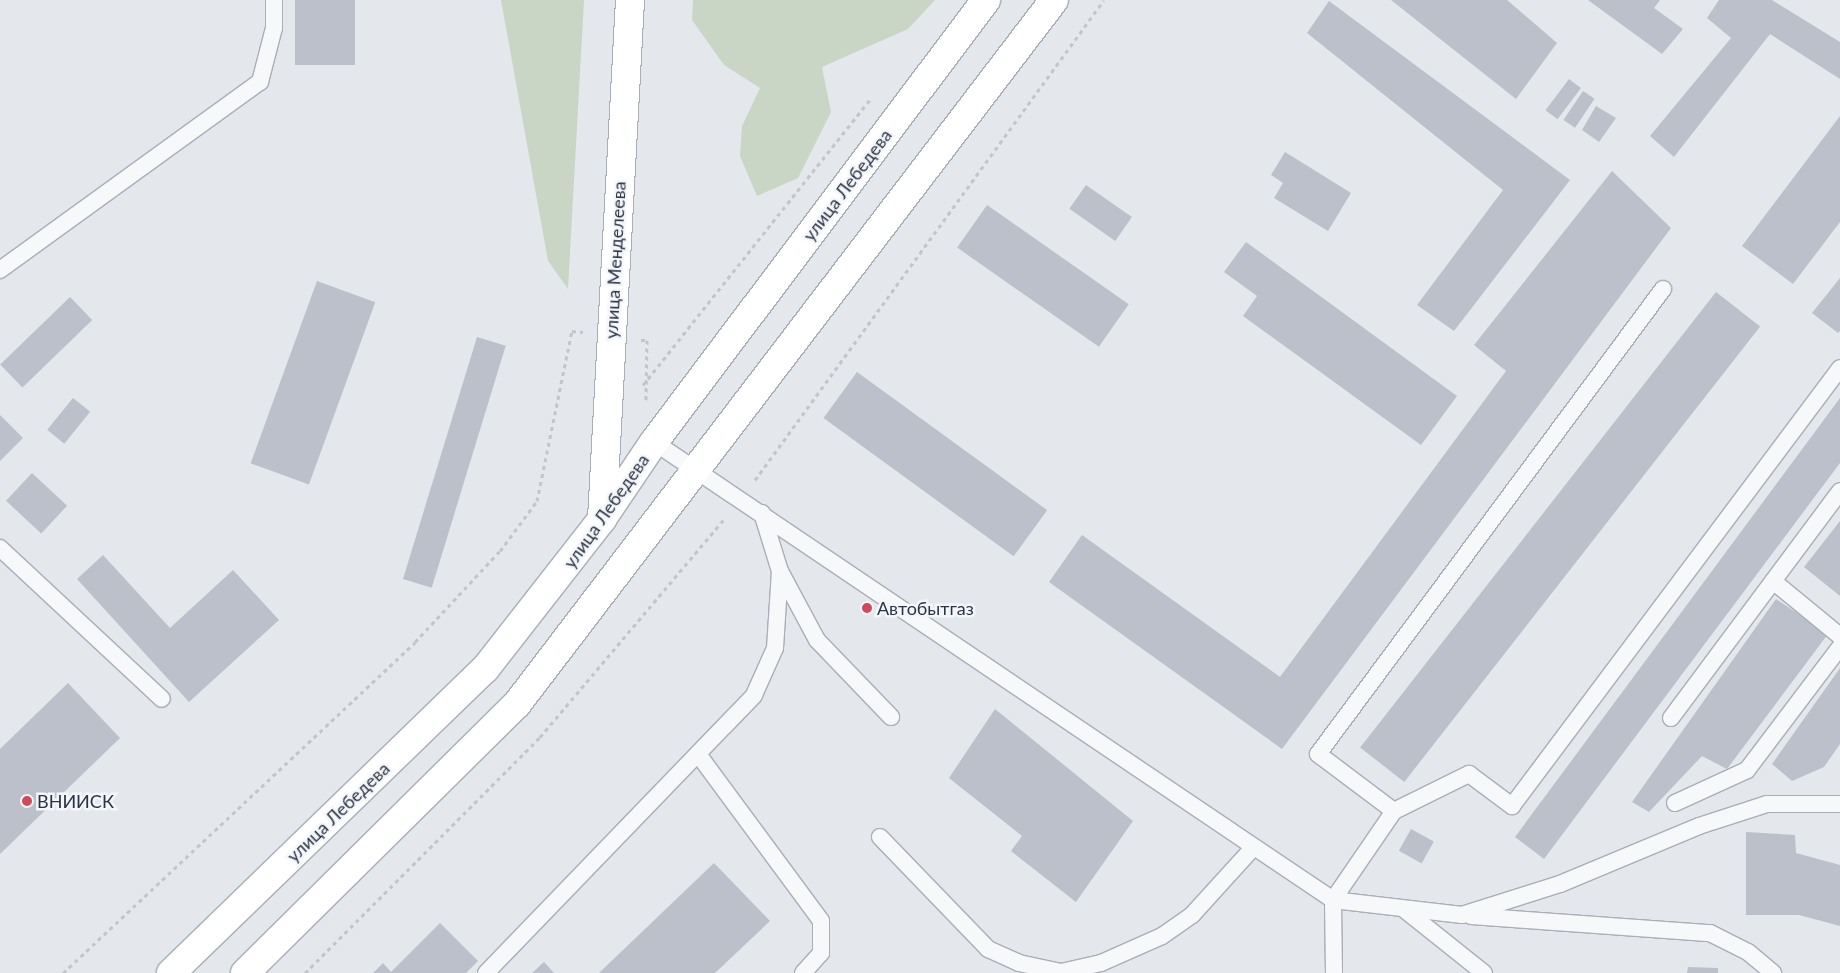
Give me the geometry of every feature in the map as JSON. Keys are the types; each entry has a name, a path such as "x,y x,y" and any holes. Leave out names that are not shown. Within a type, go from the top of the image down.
{"main road":[{"name":"улица Менделеева","path":"602,520 630,0"},
{"name":"улица Лебедева","path":"171,973 486,669 602,520 654,442 986,0"},
{"path":"245,973 518,704 1054,0"}],"lane":[{"path":"0,270 260,82 274,28 274,0"},
{"path":"1394,811 1318,754 1663,289"},
{"path":"1334,973 1333,900 1394,811 1469,774 1512,806 1840,368"},
{"path":"654,442 693,472 762,513 1253,848 1333,900 1405,910 1462,915 1710,933 1748,952 1773,973"},
{"path":"1671,718 1840,491"},
{"path":"762,513 780,571 817,640 891,717"},
{"path":"0,548 162,699"},
{"path":"486,973 754,695 774,648 780,571"},
{"path":"1773,581 1840,636"},
{"path":"1675,803 1747,770 1840,647"},
{"path":"698,754 821,921 820,953 803,973"},
{"path":"1462,915 1560,884 1699,826 1766,804 1838,801"},
{"path":"880,837 988,949 1019,963 1061,972 1101,963 1162,936 1192,915 1253,848"},
{"path":"1405,910 1484,973"}],"path":[{"path":"305,973 540,737 740,501 1104,0"},
{"path":"63,973 415,642 500,551 537,501 572,331 647,340 643,385 875,92"}],"green space":[{"path":"501,0 584,0 568,289 548,261"},
{"path":"693,0 935,0 908,29 822,67 831,112 798,178 757,196 740,156 742,126 760,88 724,65 692,20"}],"building":[{"path":"295,0 355,0 355,65 295,65"},
{"path":"1391,0 1507,0 1557,43 1516,99"},
{"path":"1588,0 1660,0 1654,8 1683,29 1662,54"},
{"path":"1719,0 1772,0 1840,42 1840,79 1770,34 1674,157 1650,136 1731,38 1707,18"},
{"path":"1329,1 1570,180 1454,331 1417,305 1503,190 1307,33"},
{"path":"1569,79 1581,88 1558,119 1546,110"},
{"path":"1583,91 1595,99 1575,128 1563,120"},
{"path":"1596,106 1616,118 1599,142 1582,130"},
{"path":"1840,116 1840,222 1793,284 1742,246"},
{"path":"1285,152 1351,193 1328,231 1274,198 1283,183 1271,175"},
{"path":"1612,171 1671,228 1282,749 1049,582 1082,535 1280,677 1506,371 1474,345"},
{"path":"1086,185 1132,217 1115,241 1069,209"},
{"path":"987,205 1129,304 1099,347 957,248"},
{"path":"1246,242 1457,396 1421,445 1243,316 1257,296 1224,272"},
{"path":"1840,278 1840,331 1838,333 1812,313"},
{"path":"317,281 375,302 309,485 251,463"},
{"path":"1716,292 1760,326 1404,782 1360,747"},
{"path":"70,297 92,320 22,387 0,364"},
{"path":"477,337 506,346 432,588 403,579"},
{"path":"857,372 1047,510 1014,556 823,418"},
{"path":"73,398 90,412 64,444 47,430"},
{"path":"1840,398 1840,463 1544,859 1515,837"},
{"path":"0,415 23,438 0,461"},
{"path":"32,473 67,506 41,534 6,501"},
{"path":"1840,521 1840,596 1804,567"},
{"path":"103,555 170,628 233,570 279,620 189,702 77,579"},
{"path":"1776,599 1828,634 1727,769 1702,756 1649,812 1632,802"},
{"path":"1840,668 1840,744 1824,767 1792,781 1772,764"},
{"name":"ВНИИСК","path":"68,683 120,738 0,854 0,749"},
{"path":"995,709 1133,821 1076,902 1011,851 1022,836 949,778"},
{"path":"1411,829 1434,842 1422,863 1399,851"},
{"path":"1746,832 1795,835 1796,853 1840,865 1840,926 1799,915 1746,915"},
{"path":"714,863 770,921 715,973 599,973"},
{"path":"440,923 478,961 466,973 373,973 383,963 391,972"},
{"path":"544,962 554,973 532,973"},
{"path":"1688,967 1718,968 1718,973 1687,973"}],"place":[{"name":"Автобытгаз","path":"867,608"},
{"name":"ВНИИСК","path":"27,801"}]}
